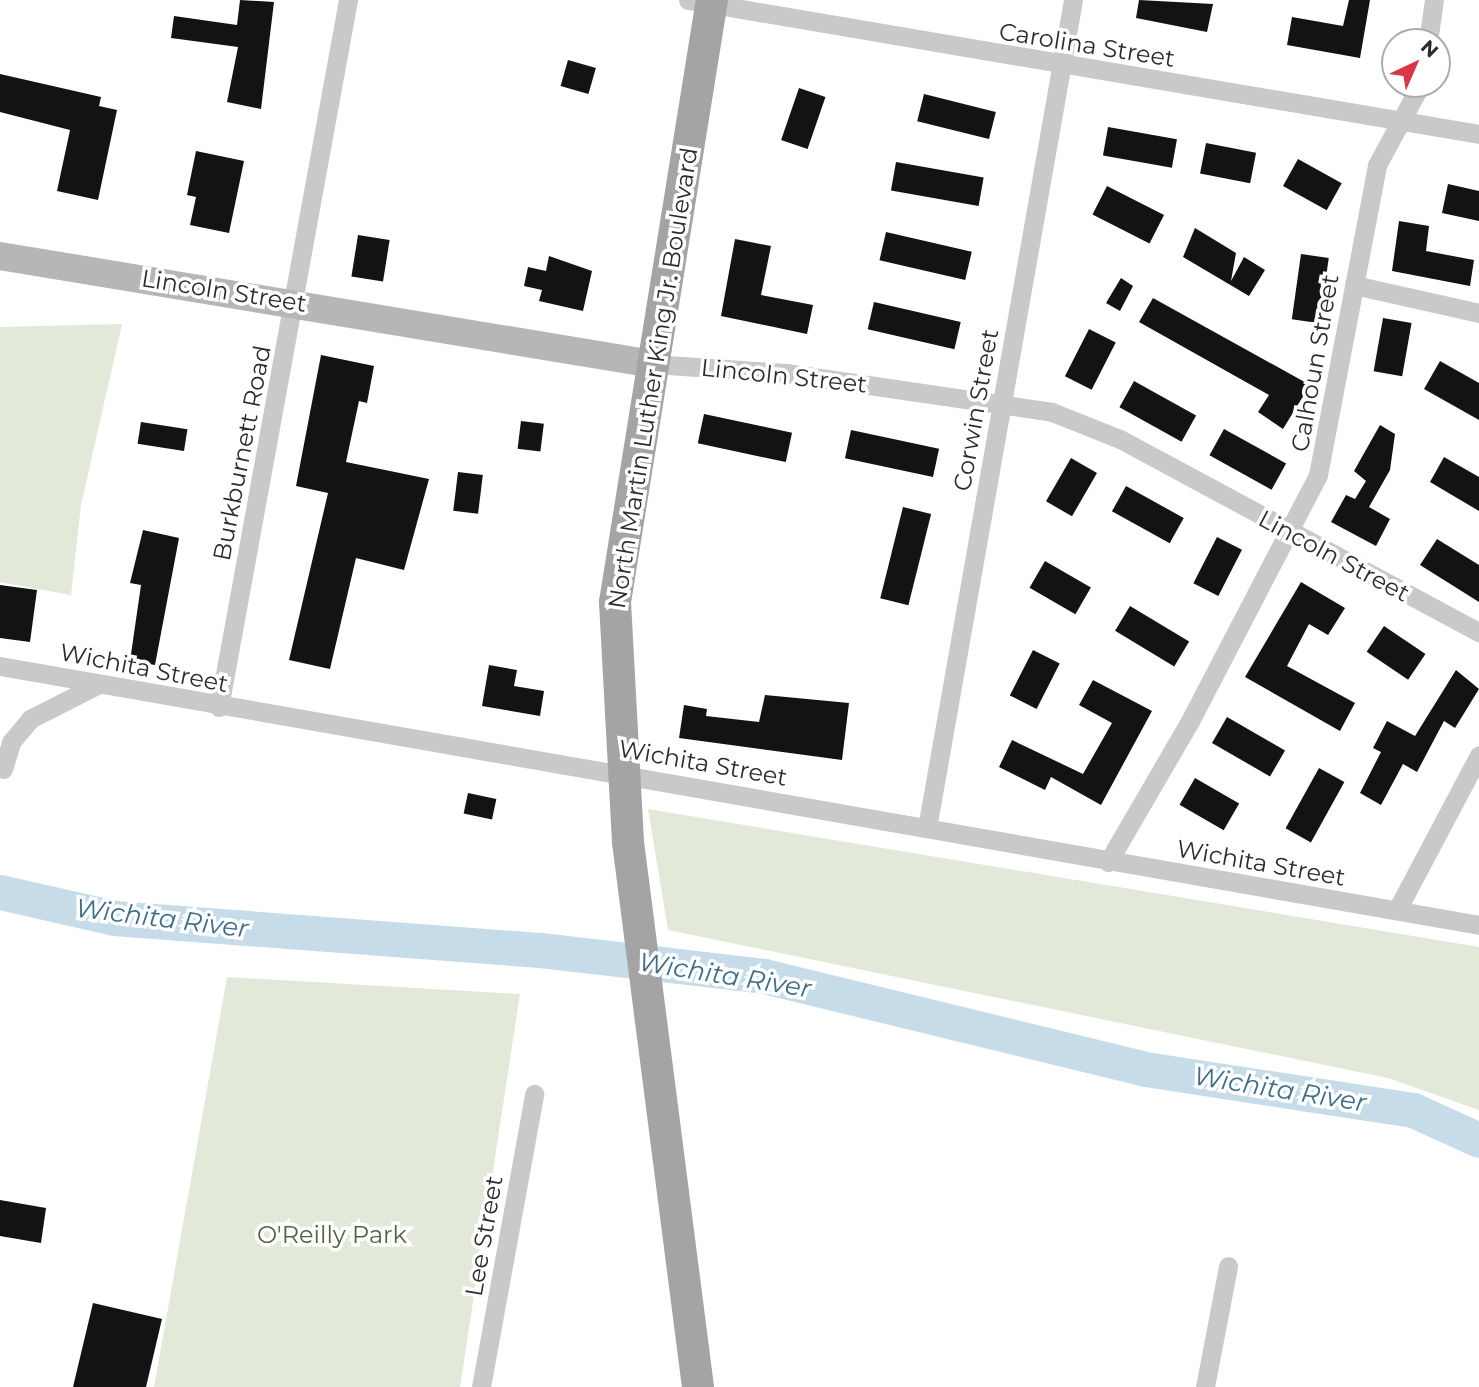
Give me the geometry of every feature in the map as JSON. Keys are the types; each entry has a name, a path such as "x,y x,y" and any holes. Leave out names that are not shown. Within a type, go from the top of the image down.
{"main road":[{"name":"North Martin Luther King Jr. Boulevard","path":"698,1387 628,842 622,774 615,602 653,364 704,1"},
{"name":"Lincoln Street","path":"0,256 295,302 653,364"}],"street":[{"name":"Burkburnett Road","path":"219,707 348,0"},
{"name":"Corwin Street","path":"927,828 1073,0"},
{"path":"1431,28 1434,0"},
{"name":"Carolina Street","path":"704,1 1062,66 1479,134"},
{"name":"Calhoun Street","path":"1108,862 1290,533 1330,435 1377,164 1413,98"},
{"path":"1354,285 1479,313"},
{"name":"Lincoln Street","path":"653,364 1002,401 1105,432 1479,632"},
{"name":"Wichita Street","path":"0,666 219,707 622,774 1108,862 1479,925"},
{"path":"3,769 11,742 30,719 97,685"},
{"path":"1397,910 1479,755"},
{"name":"Lee Street","path":"481,1387 534,1094"},
{"path":"1205,1387 1228,1266"}],"green space":[{"path":"122,324 81,505 71,595 0,582 0,327"},
{"path":"648,809 1479,947 1479,1110 1388,1078 668,930"},
{"name":"O'Reilly Park","path":"227,977 520,994 460,1387 154,1387"}],"building":[{"path":"240,0 274,2 261,109 227,102 238,47 171,38 174,16 237,25"},
{"path":"1139,0 1213,4 1207,32 1136,18"},
{"path":"1349,0 1370,0 1360,58 1287,45 1292,17 1343,26"},
{"path":"568,60 596,68 588,94 561,86"},
{"path":"0,74 101,97 99,106 117,110 98,200 57,191 70,130 0,112"},
{"path":"799,88 825,97 808,149 781,140"},
{"path":"924,94 996,112 989,139 917,121"},
{"path":"1108,127 1177,139 1172,168 1103,156"},
{"path":"1206,143 1256,153 1250,183 1200,173"},
{"path":"196,151 244,161 229,233 190,225 196,197 187,195"},
{"path":"1298,159 1342,183 1327,210 1283,186"},
{"path":"896,162 984,177 979,206 891,191"},
{"path":"1448,184 1479,191 1479,221 1442,213"},
{"path":"1107,186 1164,215 1149,244 1092,215"},
{"path":"1399,221 1429,226 1426,251 1474,260 1470,286 1392,271"},
{"path":"1195,228 1236,253 1231,281 1244,257 1265,270 1249,296 1183,257"},
{"path":"886,232 972,252 965,280 879,260"},
{"path":"358,235 390,240 383,281 351,276"},
{"path":"735,239 771,246 761,295 813,305 807,334 721,316"},
{"path":"1301,254 1329,258 1320,323 1292,319"},
{"path":"549,256 592,271 583,311 539,301 542,290 524,286 528,267 546,271"},
{"path":"1121,278 1133,286 1120,311 1106,303"},
{"path":"1153,298 1310,385 1283,429 1258,412 1269,395 1139,322"},
{"path":"874,302 961,322 954,349 868,329"},
{"path":"1383,318 1412,323 1402,376 1374,371"},
{"path":"1089,329 1116,343 1092,390 1065,376"},
{"path":"321,355 374,366 367,403 359,401 346,462 429,479 404,570 356,558 330,669 289,660 328,493 296,486"},
{"path":"1440,361 1479,383 1479,420 1424,389"},
{"path":"1134,381 1196,415 1182,442 1119,407"},
{"path":"704,414 792,433 786,462 698,443"},
{"path":"521,421 544,424 540,452 518,449"},
{"path":"141,422 187,429 184,451 138,444"},
{"path":"1380,425 1395,434 1390,470 1369,507 1390,519 1376,546 1331,522 1346,495 1355,499 1366,481 1354,471"},
{"path":"1224,429 1286,463 1272,490 1209,455"},
{"path":"851,430 939,449 933,477 845,458"},
{"path":"1444,457 1479,477 1479,511 1430,482"},
{"path":"1071,458 1097,473 1072,516 1046,501"},
{"path":"458,472 483,475 478,514 453,511"},
{"path":"1126,486 1184,518 1170,543 1112,511"},
{"path":"903,507 931,514 908,605 880,598"},
{"path":"143,530 179,538 155,665 130,661 141,585 130,583"},
{"path":"1217,537 1242,550 1218,596 1193,583"},
{"path":"1437,539 1479,565 1479,602 1420,565"},
{"path":"1045,561 1091,588 1075,614 1030,588"},
{"path":"1301,582 1345,608 1328,635 1309,624 1287,666 1355,703 1340,731 1245,677"},
{"path":"0,585 37,590 30,642 0,638"},
{"path":"1130,606 1189,642 1174,666 1115,631"},
{"path":"1384,626 1425,654 1408,680 1367,652"},
{"path":"1033,650 1060,664 1037,709 1010,695"},
{"path":"489,665 517,670 514,686 544,691 540,716 482,706"},
{"path":"1456,670 1479,689 1455,728 1444,721 1417,772 1403,764 1381,805 1360,793 1381,752 1373,748 1387,721 1415,736"},
{"path":"1093,680 1152,711 1101,805 1051,777 1045,790 999,767 1012,740 1083,774 1112,723 1079,705"},
{"path":"765,695 849,703 842,760 679,738 684,705 707,709 706,716 759,722"},
{"path":"1227,717 1285,750 1270,776 1212,743"},
{"path":"1319,768 1344,782 1311,842 1286,828"},
{"path":"1195,778 1239,804 1224,830 1180,805"},
{"path":"468,793 496,799 492,820 464,814"},
{"path":"0,1200 46,1208 41,1243 0,1236"},
{"path":"93,1303 162,1319 146,1387 73,1387"}],"waterway":[{"name":"Wichita River","path":"0,892 114,918 540,950 764,976 1145,1069 1413,1110 1479,1140"}]}
